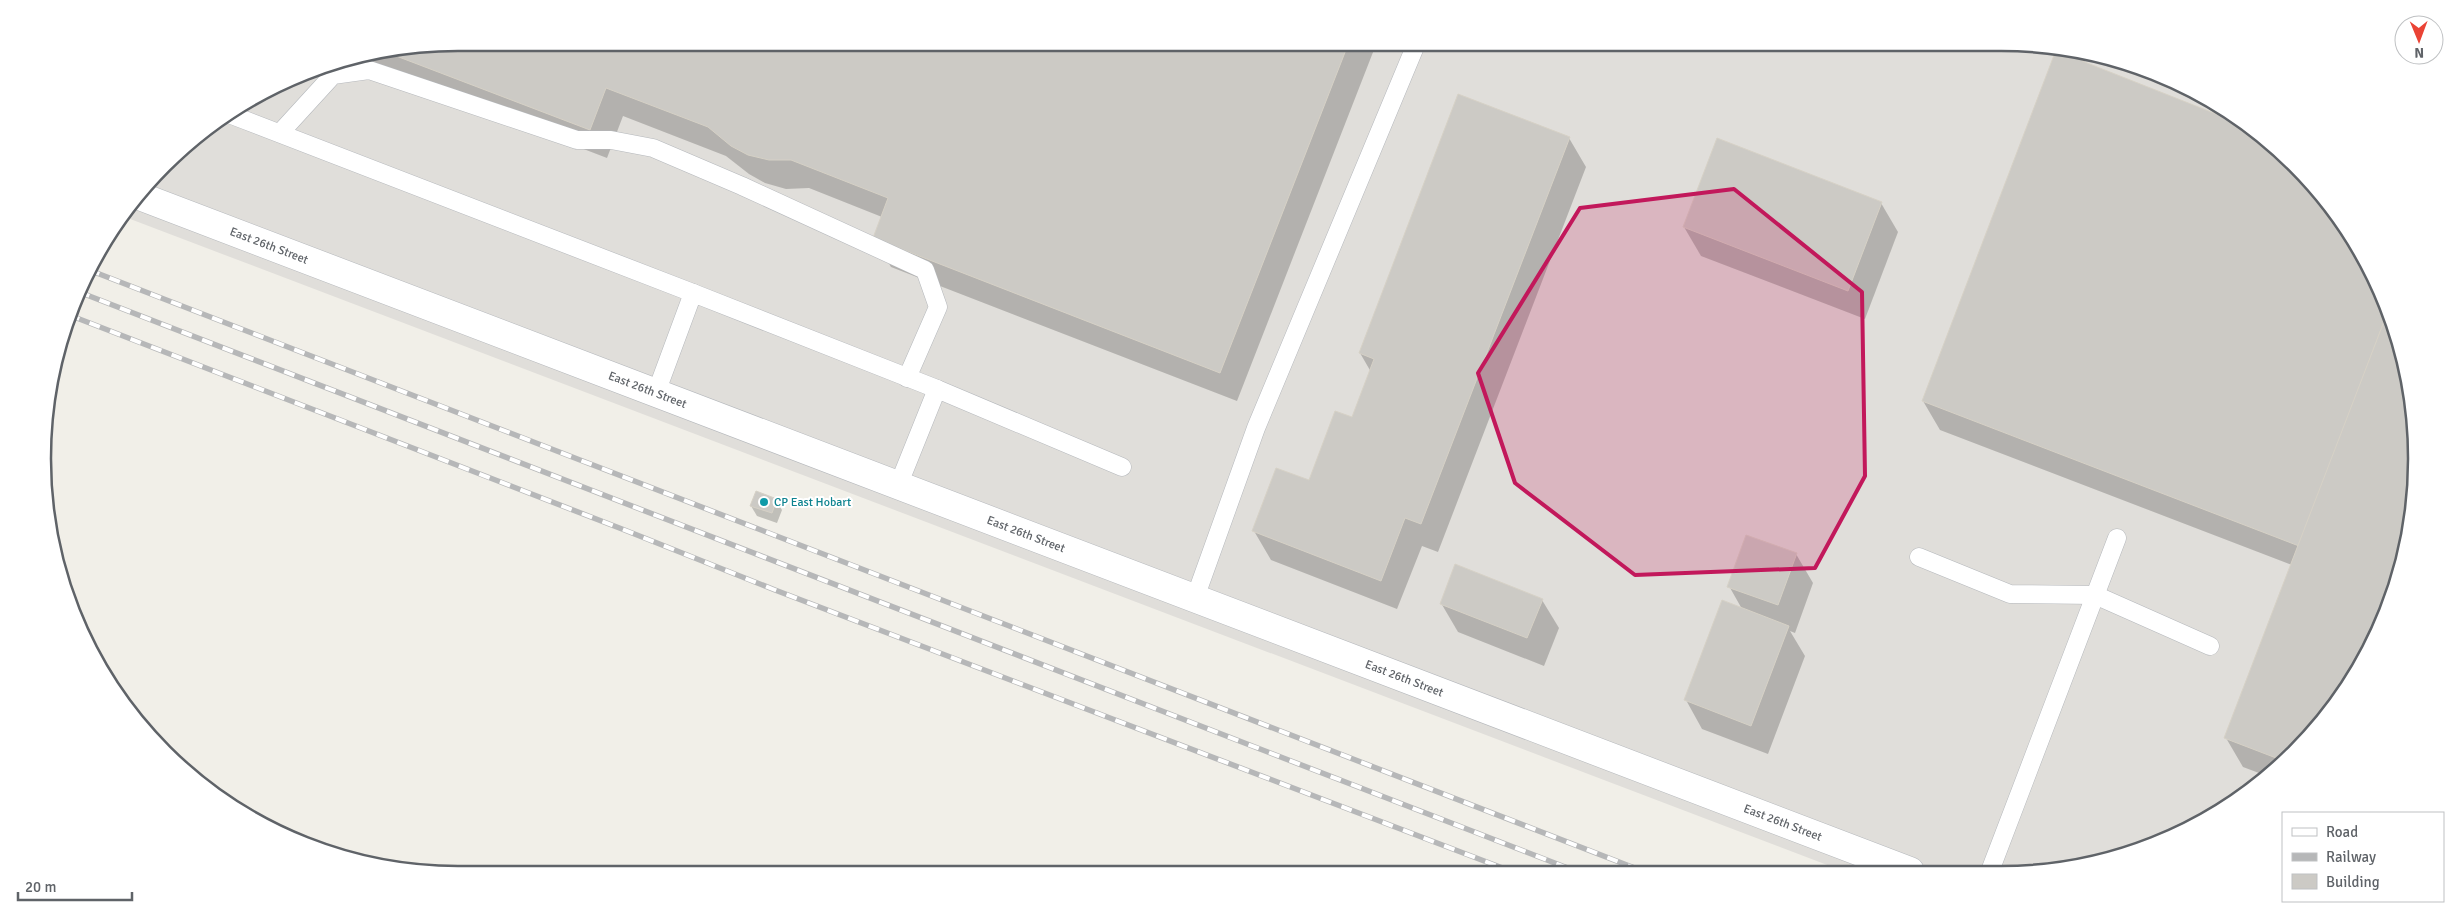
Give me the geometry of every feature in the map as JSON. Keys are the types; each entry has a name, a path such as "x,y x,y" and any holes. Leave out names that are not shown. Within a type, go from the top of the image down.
{"street":[{"name":"East 26th Street","path":"145,198 1897,866"}],"lane":[{"path":"1195,598 1256,428 1413,51"},
{"path":"280,133 333,75 369,70 577,140 611,140 653,148 742,186 925,270 938,307 907,378"},
{"path":"237,117 937,389 1122,466"},
{"path":"656,393 693,293"},
{"path":"898,486 937,389"},
{"path":"1992,866 2117,538"},
{"path":"1919,557 2010,594 2095,595 2210,646"}],"highlighted area":[{"path":"1734,189 1862,292 1865,476 1815,568 1635,575 1515,483 1478,373 1580,208"}],"shaded area":[{"path":"2000,51 2027,52 2080,59 2106,65 2156,82 2204,106 2248,135 2269,152 2307,190 2339,232 2366,278 2377,303 2394,353 2400,379 2407,432 2408,458 2407,485 2400,538 2394,564 2377,614 2366,639 2339,685 2307,727 2269,765 2248,782 2227,797 2181,824 2156,835 2106,852 2054,862 2000,866 1830,866 129,219 152,190 190,152 232,120 278,93 303,82 353,65 379,59 432,52"}],"building":[{"path":"458,51 1345,51 1220,373 873,238 888,198 791,160 769,160 748,155 731,146 708,127 606,88 590,130 397,56"},
{"path":"2054,55 2083,60 2082,61 2219,115 2269,152 2307,190 2339,232 2366,278 2384,322 2299,546 1922,401"},
{"path":"1458,94 1570,137 1421,524 1405,518 1381,581 1252,531 1276,468 1309,480 1335,411 1352,417 1374,359 1359,353"},
{"path":"1717,138 1882,202 1848,291 1683,227"},
{"path":"2384,322 2400,379 2407,432 2408,458 2407,485 2400,538 2394,564 2377,614 2366,639 2339,685 2307,727 2276,758 2224,738"},
{"name":"CP East Hobart","path":"756,491 777,499 772,513 750,506"},
{"path":"1746,535 1797,553 1778,605 1727,587"},
{"path":"1455,564 1543,599 1527,638 1440,604"},
{"path":"1722,600 1789,626 1751,726 1684,700"}],"railway":[{"path":"96,273 1629,866"},
{"path":"86,295 1562,866"},
{"path":"77,318 775,590 1497,866"}],"place":[{"name":"CP East Hobart","path":"764,502"}]}
